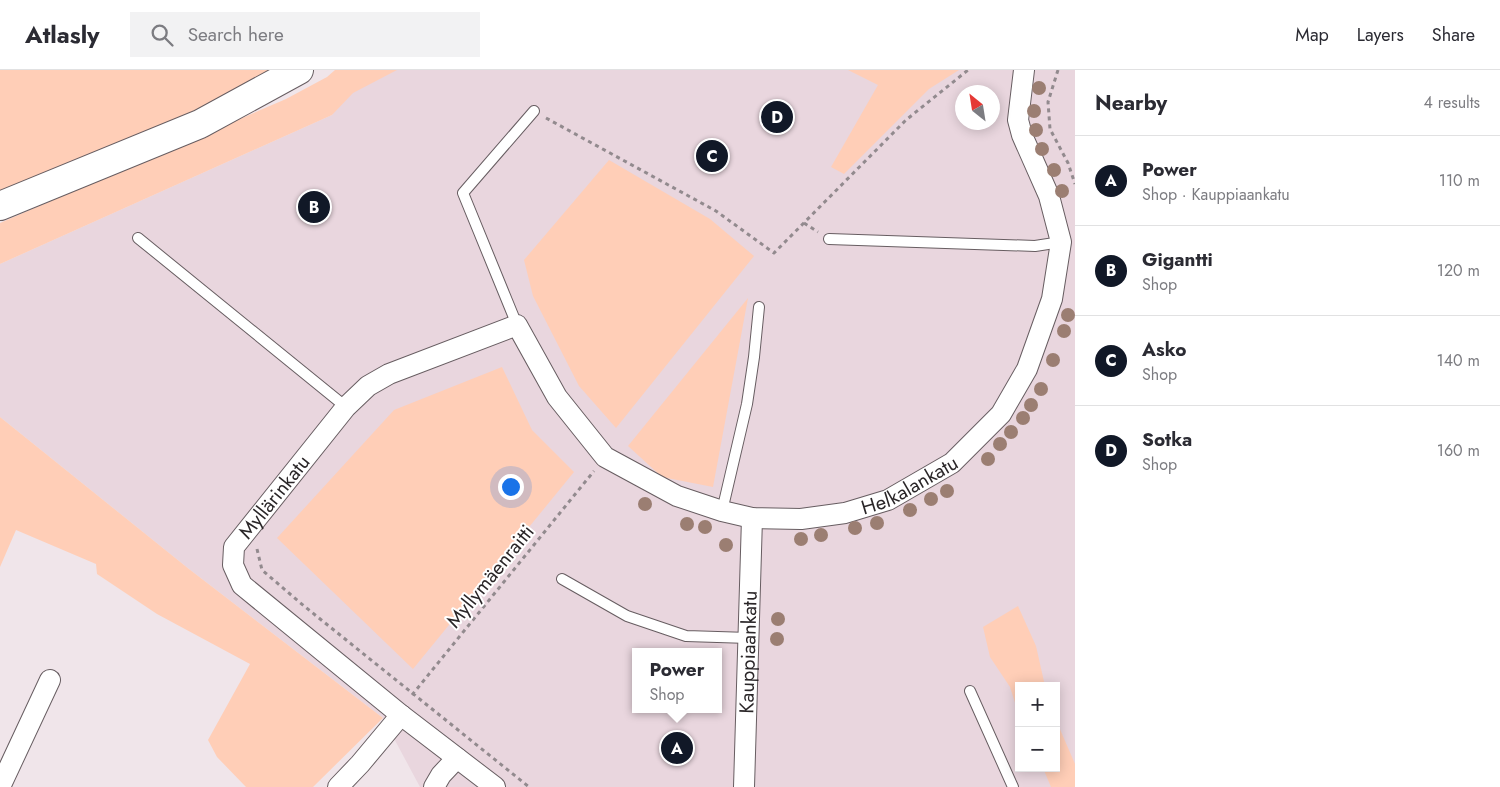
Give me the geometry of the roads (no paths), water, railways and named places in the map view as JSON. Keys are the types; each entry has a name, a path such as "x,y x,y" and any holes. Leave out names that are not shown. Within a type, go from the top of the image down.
{"highway":[{"path":"0,206 200,124 299,70"}],"street":[{"name":"Helkalankatu","path":"517,325 557,396 605,457 677,496 722,511 752,518 801,519 844,513 888,500 952,463 1001,414 1027,369 1052,299 1068,242 1022,135 1018,120 1024,70"},
{"name":"Myllärinkatu","path":"495,787 402,716 242,585 233,565 234,547 346,407 368,386 389,374 517,325"},
{"name":"Kauppiaankatu","path":"744,787 752,518"},
{"path":"0,787 50,680"},
{"path":"338,787 402,716"},
{"path":"434,787 441,775 457,758"}],"lane":[{"path":"517,325 463,193 534,112"},
{"path":"138,238 346,407"},
{"path":"829,239 1035,246 1068,242"},
{"path":"722,511 746,404 754,357 759,308"},
{"path":"562,579 627,616 686,636 749,638"},
{"path":"970,691 1012,787"}],"place":[{"name":"Sotka","path":"777,117"},
{"name":"Asko","path":"712,156"},
{"name":"Gigantti","path":"314,207"},
{"name":"Power","path":"677,748"}]}
